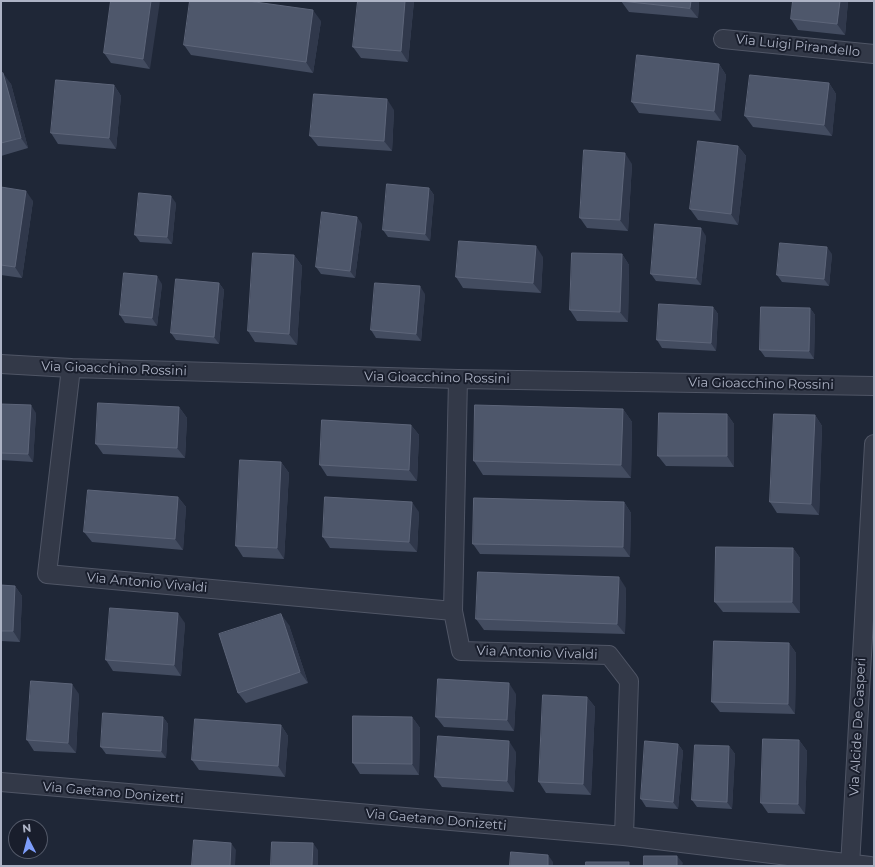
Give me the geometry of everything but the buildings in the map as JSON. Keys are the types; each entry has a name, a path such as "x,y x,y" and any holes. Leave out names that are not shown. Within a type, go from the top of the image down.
{"street":[{"name":"Via Luigi Pirandello","path":"723,39 874,54"},
{"name":"Via Gioacchino Rossini","path":"1,364 71,368 458,379 874,386"},
{"name":"Via Antonio Vivaldi","path":"71,368 47,574 453,611"},
{"name":"Via Antonio Vivaldi","path":"458,379 453,611 461,651 609,655 629,681 624,836"},
{"name":"Via Alcide De Gasperi","path":"850,865 874,444"},
{"name":"Via Gaetano Donizetti","path":"1,782 624,836 850,865 870,866"}]}
